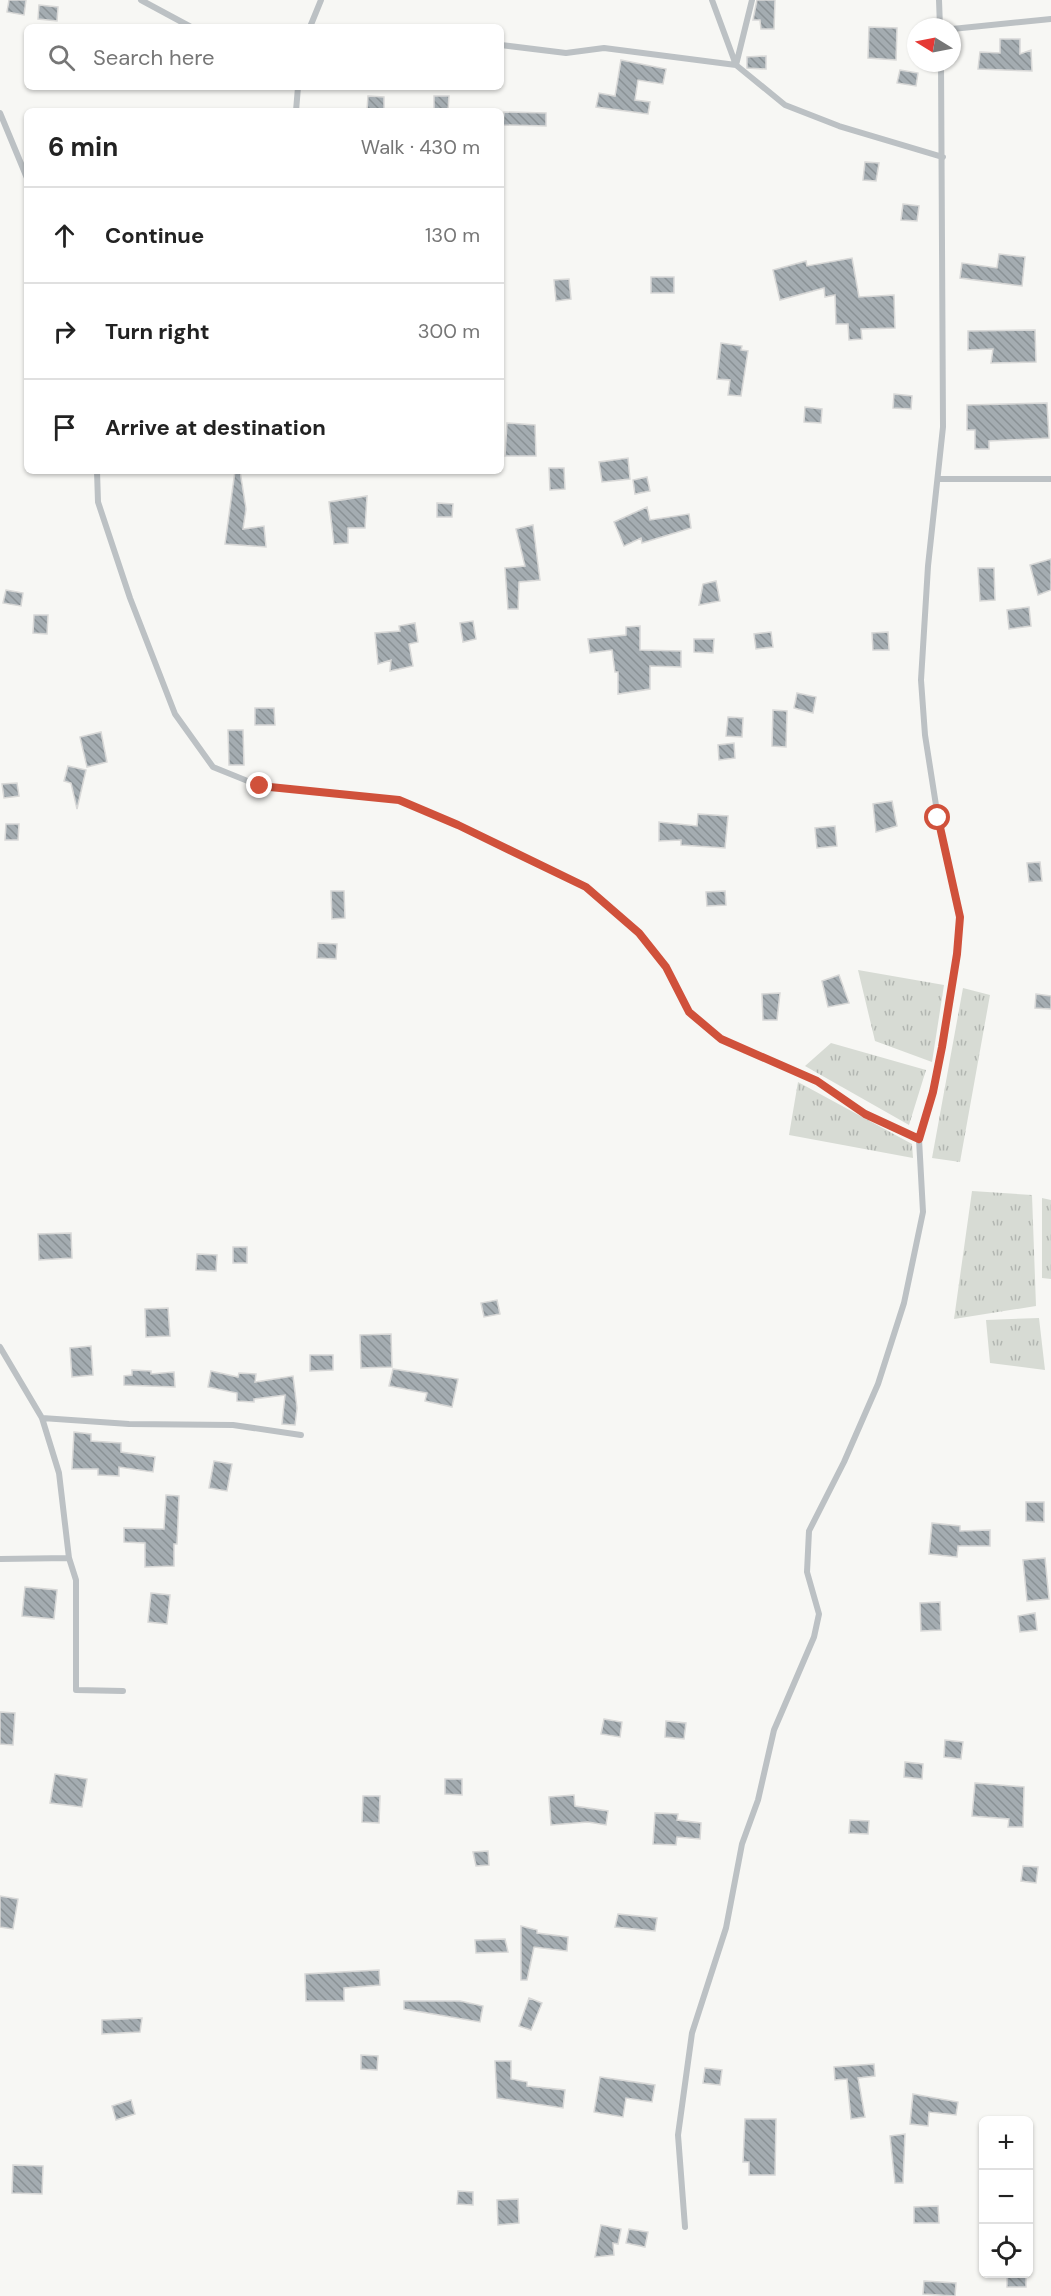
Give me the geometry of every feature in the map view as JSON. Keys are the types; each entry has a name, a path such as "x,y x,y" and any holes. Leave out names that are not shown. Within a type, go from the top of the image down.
{"street":[{"path":"141,0 185,24"},
{"path":"311,24 321,0"},
{"path":"712,0 736,65 785,105 839,126 943,157"},
{"path":"736,65 752,0"},
{"path":"939,0 940,18"},
{"path":"961,28 1051,19"},
{"path":"504,45 566,53 604,48 736,65"},
{"path":"685,2227 678,2134 692,2033 726,1928 742,1844 758,1800 774,1730 814,1637 818,1622 819,1614 807,1572 809,1531 844,1462 878,1384 904,1303 923,1212 919,1139 939,1058 957,954 960,917 938,818 925,735 921,680 928,566 943,427 941,72"},
{"path":"296,108 298,90"},
{"path":"0,113 24,171"},
{"path":"97,474 98,502 130,598 175,714 213,767 260,786 399,800 458,825 586,887 639,933 666,967 689,1012 721,1039 817,1081 865,1114 919,1139"},
{"path":"938,479 1051,479"},
{"path":"0,1347 42,1418 59,1473 69,1558 76,1580 76,1690 123,1691"},
{"path":"42,1418 129,1424 233,1425 301,1435"},
{"path":"0,1559 69,1558"}],"green space":[{"path":"858,970 944,985 932,1062 875,1041"},
{"path":"963,988 990,995 960,1162 932,1158"},
{"path":"831,1043 926,1070 909,1125 805,1066"},
{"path":"798,1082 912,1144 913,1158 789,1135"},
{"path":"972,1191 1032,1195 1036,1306 954,1319"},
{"path":"1042,1198 1051,1200 1051,1279 1042,1278"},
{"path":"1039,1318 1045,1370 990,1363 986,1320"}],"building":[{"path":"9,0 26,0 24,15 7,12"},
{"path":"757,0 775,0 774,29 761,29 760,20 753,20"},
{"path":"39,5 58,7 57,21 38,19"},
{"path":"869,27 897,28 896,60 868,58"},
{"path":"1000,39 1020,39 1020,54 1031,50 1032,71 978,69 980,52 1000,53"},
{"path":"766,56 766,69 747,68 747,57"},
{"path":"621,60 666,69 663,84 638,80 635,100 650,102 648,114 596,107 599,93 615,96"},
{"path":"900,70 918,73 916,86 897,83"},
{"path":"368,96 384,97 384,108 367,108"},
{"path":"434,96 449,96 448,108 434,108"},
{"path":"504,112 546,113 546,126 504,125"},
{"path":"865,162 879,163 876,181 863,180"},
{"path":"903,204 919,206 917,221 901,220"},
{"path":"999,254 1025,257 1022,286 960,278 962,263 997,268"},
{"path":"852,258 859,297 894,295 895,328 861,329 862,339 849,340 848,324 836,324 835,295 825,297 824,288 780,300 773,270 806,261 807,266"},
{"path":"651,277 674,277 674,293 651,293"},
{"path":"569,279 571,299 556,301 554,280"},
{"path":"1035,330 1036,362 991,363 993,349 968,350 968,331"},
{"path":"721,343 742,346 741,350 748,351 741,396 728,395 730,380 717,379"},
{"path":"894,394 912,396 911,409 893,408"},
{"path":"1047,403 1049,438 989,441 989,449 975,449 975,430 967,430 967,405"},
{"path":"805,407 822,409 821,423 804,422"},
{"path":"507,423 535,425 536,456 505,456"},
{"path":"628,458 630,479 602,482 599,462"},
{"path":"549,468 564,468 565,489 550,490"},
{"path":"235,474 240,474 246,509 243,529 264,526 266,547 225,544"},
{"path":"647,477 650,491 635,494 633,480"},
{"path":"367,496 365,528 348,528 348,543 334,544 329,502"},
{"path":"437,503 453,504 452,517 437,517"},
{"path":"647,507 650,520 689,514 691,528 642,543 641,538 624,546 614,522"},
{"path":"533,525 540,580 519,582 518,609 508,609 505,568 525,566 516,529"},
{"path":"1051,559 1051,590 1038,595 1030,565"},
{"path":"978,568 994,568 995,600 980,601"},
{"path":"716,581 720,601 699,605 703,584"},
{"path":"6,590 23,593 21,606 3,603"},
{"path":"1029,607 1031,626 1009,629 1007,610"},
{"path":"34,615 48,615 47,634 33,633"},
{"path":"473,621 476,639 463,642 460,623"},
{"path":"415,623 418,642 409,644 413,666 390,671 391,660 378,664 375,633 400,631 399,626"},
{"path":"640,626 640,650 681,651 681,667 650,666 650,689 618,694 618,672 615,672 612,650 590,653 588,639 626,635 626,627"},
{"path":"771,632 773,647 756,649 754,634"},
{"path":"888,632 889,650 873,650 872,633"},
{"path":"694,639 714,639 713,653 694,652"},
{"path":"797,693 816,697 813,713 794,708"},
{"path":"255,708 274,708 275,725 255,725"},
{"path":"773,710 787,711 786,747 772,746"},
{"path":"728,717 743,718 742,737 726,736"},
{"path":"228,730 243,730 244,765 229,765"},
{"path":"101,732 107,762 87,767 80,737"},
{"path":"734,743 735,758 719,760 718,745"},
{"path":"68,766 86,770 77,809 71,783 64,781"},
{"path":"17,783 19,796 4,798 2,784"},
{"path":"892,801 897,826 876,832 873,804"},
{"path":"698,814 728,816 725,848 681,845 681,840 659,841 659,822 697,826"},
{"path":"6,824 19,824 18,840 5,840"},
{"path":"835,826 837,846 817,848 815,828"},
{"path":"1040,862 1042,881 1029,882 1027,863"},
{"path":"331,891 344,891 345,918 332,919"},
{"path":"725,891 726,905 707,906 706,892"},
{"path":"318,943 337,944 336,959 317,958"},
{"path":"839,975 849,1003 828,1007 822,981"},
{"path":"780,993 777,1020 763,1020 762,994"},
{"path":"1036,994 1051,996 1051,1009 1035,1008"},
{"path":"71,1233 72,1258 39,1260 38,1234"},
{"path":"233,1247 247,1247 247,1263 233,1263"},
{"path":"197,1254 217,1255 216,1271 196,1270"},
{"path":"497,1300 500,1314 484,1317 481,1303"},
{"path":"168,1308 170,1336 146,1337 145,1309"},
{"path":"391,1334 392,1367 361,1368 360,1335"},
{"path":"91,1346 93,1375 72,1377 70,1348"},
{"path":"310,1355 333,1355 333,1370 310,1371"},
{"path":"393,1369 458,1379 452,1407 425,1401 427,1393 389,1386"},
{"path":"132,1370 151,1371 151,1374 174,1372 175,1387 124,1385 124,1376 132,1375"},
{"path":"211,1371 238,1377 239,1373 256,1374 255,1382 293,1376 297,1408 295,1425 282,1424 285,1395 254,1399 254,1402 237,1401 237,1393 208,1387"},
{"path":"74,1432 91,1434 91,1441 121,1443 121,1452 155,1457 153,1472 119,1467 119,1476 98,1475 98,1469 72,1469"},
{"path":"214,1461 232,1464 227,1491 209,1488"},
{"path":"166,1495 179,1496 174,1566 145,1567 145,1543 124,1542 124,1528 164,1529"},
{"path":"1026,1502 1044,1502 1044,1522 1026,1521"},
{"path":"932,1523 960,1526 960,1531 990,1530 990,1546 958,1546 957,1557 929,1554"},
{"path":"1045,1558 1049,1599 1027,1601 1023,1560"},
{"path":"25,1587 57,1590 54,1619 22,1616"},
{"path":"151,1593 170,1595 167,1624 148,1622"},
{"path":"940,1602 941,1630 921,1631 920,1603"},
{"path":"1035,1613 1037,1630 1020,1632 1018,1616"},
{"path":"0,1712 15,1713 13,1745 0,1744"},
{"path":"604,1719 622,1722 620,1737 601,1734"},
{"path":"666,1721 686,1723 684,1739 665,1737"},
{"path":"945,1740 963,1742 961,1759 944,1757"},
{"path":"905,1762 923,1764 922,1779 904,1777"},
{"path":"55,1774 87,1779 82,1807 50,1803"},
{"path":"445,1779 462,1779 462,1795 445,1794"},
{"path":"975,1783 1024,1787 1023,1827 1008,1827 1009,1819 972,1816"},
{"path":"574,1795 575,1806 608,1811 606,1825 588,1822 551,1825 549,1797"},
{"path":"363,1796 380,1796 379,1823 362,1822"},
{"path":"655,1813 678,1814 677,1820 701,1823 700,1839 677,1837 676,1845 653,1844"},
{"path":"850,1820 869,1821 868,1834 849,1833"},
{"path":"488,1851 489,1865 476,1866 473,1852"},
{"path":"1023,1866 1038,1867 1036,1883 1021,1881"},
{"path":"0,1896 18,1899 13,1929 0,1927"},
{"path":"618,1914 657,1918 655,1931 615,1927"},
{"path":"521,1926 537,1930 537,1933 568,1937 567,1951 534,1947 527,1980 521,1980"},
{"path":"505,1939 508,1952 476,1953 475,1940"},
{"path":"379,1970 380,1985 344,1988 344,2001 306,2001 305,1974"},
{"path":"529,1998 542,2003 531,2030 519,2026"},
{"path":"404,2001 460,2001 483,2006 480,2022 404,2009"},
{"path":"142,2018 140,2032 102,2034 102,2020"},
{"path":"361,2055 378,2056 377,2070 361,2069"},
{"path":"495,2061 511,2061 511,2079 527,2082 527,2086 565,2090 563,2108 497,2098"},
{"path":"874,2064 875,2076 858,2078 865,2117 851,2119 847,2079 835,2080 834,2067"},
{"path":"705,2068 722,2070 720,2085 703,2083"},
{"path":"600,2077 655,2085 652,2102 626,2098 623,2117 594,2112"},
{"path":"913,2094 958,2102 956,2115 929,2112 928,2126 910,2124"},
{"path":"131,2100 135,2114 116,2120 112,2106"},
{"path":"745,2119 776,2119 775,2175 749,2175 749,2162 743,2162"},
{"path":"905,2134 903,2183 895,2183 890,2136"},
{"path":"13,2165 43,2166 42,2194 12,2193"},
{"path":"458,2191 473,2192 473,2205 457,2204"},
{"path":"518,2199 519,2223 498,2225 497,2200"},
{"path":"938,2206 939,2223 914,2223 914,2207"},
{"path":"601,2225 621,2229 618,2244 613,2243 614,2255 595,2257"},
{"path":"629,2229 648,2232 645,2247 626,2243"},
{"path":"1007,2278 1026,2278 1026,2287 1007,2287"},
{"path":"924,2281 956,2283 955,2296 923,2294"}],"route":[{"path":"260,786 315,789 399,800 458,825 586,887 639,933 666,967 689,1012 721,1039 817,1081 865,1114 919,1139 933,1092 942,1047 957,954 960,917 938,818"}]}
